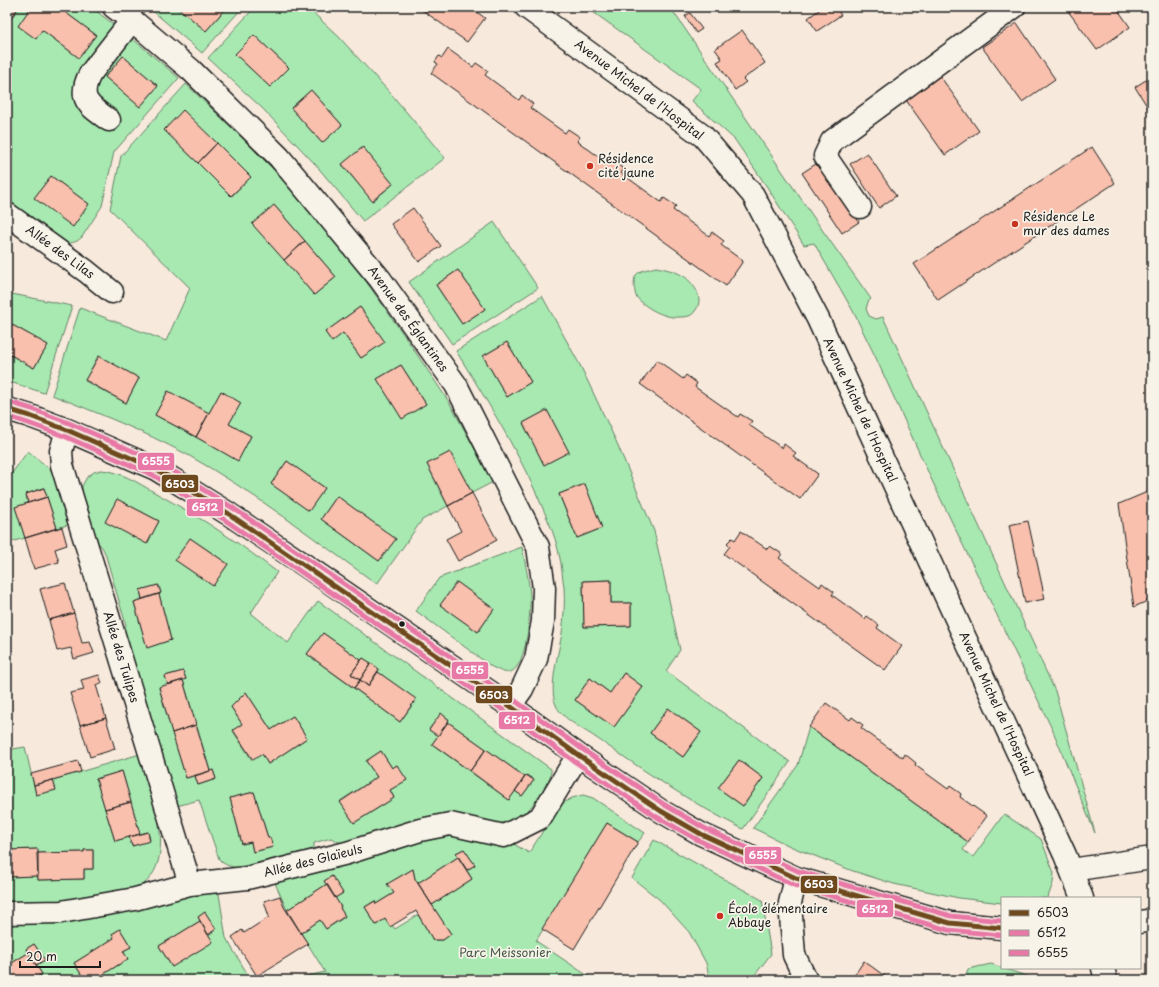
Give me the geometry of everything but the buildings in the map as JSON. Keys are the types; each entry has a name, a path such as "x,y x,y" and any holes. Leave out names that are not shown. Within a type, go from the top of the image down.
{"street":[{"name":"Avenue des Églantines","path":"114,7 132,20 191,70 279,157 380,279 456,385 538,547 544,588 543,621 536,659 522,689 510,706"},
{"name":"Avenue Michel de l'Hospital","path":"526,7 703,136 753,195 822,327 1062,847 1082,897"},
{"path":"860,208 825,156 832,141 1014,7"},
{"path":"109,120 94,110 86,100 84,93 86,82 90,74 132,20"},
{"name":"Allée des Lilas","path":"7,214 86,271 112,292"},
{"path":"7,409 67,430 156,469 229,514 310,568 510,706 578,755 661,811 701,834 796,878 950,923 1001,928"},
{"name":"Allée des Tulipes","path":"67,430 61,451 62,465 190,884"},
{"name":"Allée des Glaïeuls","path":"7,913 61,912 135,900 190,884 247,878 346,853 420,830 450,824 504,836 540,818 578,755"},
{"path":"1071,870 1152,858"},
{"path":"796,878 790,903 794,955 806,980"},
{"path":"1141,922 1152,920"},
{"path":"1103,969 1106,980"}],"green space":[{"path":"19,7 31,7 36,38 42,30 79,58 96,35 58,7 91,7 139,44 179,78 114,152 102,206 82,237 75,242 61,243 7,204 7,159 14,149 7,145 7,24","holes":["123,56 158,86 140,107 105,77","51,176 89,204 35,198"]},
{"path":"148,7 177,7 206,31 227,7 243,7 202,53"},
{"path":"255,7 307,7 338,36 392,95 445,158 363,221 315,164 263,109 208,58","holes":["254,35 289,68 270,87 235,54","311,90 342,125 322,143 291,108","362,148 393,184 373,201 342,165"]},
{"path":"586,7 670,7 871,299 868,302 866,309 869,316 876,319 883,317 1055,691 1095,833 1053,731 935,487 875,356 853,311 814,243 804,245 735,140 692,101 701,89"},
{"path":"186,84 278,174 323,226 365,280 449,402 493,482 472,493 450,453 427,464 448,506 422,520 377,584 283,516 211,468 137,430 52,395 80,308 166,341 190,288 110,209 121,156","holes":["183,111 250,177 232,196 164,130","274,205 336,277 314,295 284,260","360,307 384,342 361,358 343,333 332,341 325,332","98,356 139,378 126,403 85,381","401,365 426,404 377,379","168,391 209,413 221,392 240,403 229,424 251,436 238,460 155,415","287,461 325,488 309,510 271,484","337,496 395,539 379,561 321,519"]},
{"path":"494,222 538,288 452,344 409,282","holes":["458,270 485,309 462,324 436,285"]},
{"path":"656,267 678,273 685,277 695,288 699,297 699,302 692,315 685,317 674,317 662,314 649,308 636,296 634,279 636,275 642,271"},
{"path":"7,293 72,306 44,393 7,381 7,353 34,368 48,345 7,322"},
{"path":"542,296 581,367 616,441 654,531 680,650 666,671 790,762 743,829 668,786 573,723 559,710 554,698 553,689 564,616 564,587 560,558 553,532 520,459 456,351","holes":["507,342 531,382 507,397 483,356","547,411 568,452 544,464 523,423","584,484 602,528 577,538 559,494","611,580 611,603 631,603 631,626 584,627 583,581","624,673 643,687 614,727 575,700 590,678 610,693","668,708 701,732 683,757 650,733","739,760 763,778 743,806 718,788"]},
{"path":"28,451 52,471 58,481 71,524 57,528 44,488 26,494 28,503 16,507 25,538 7,543 7,480"},
{"path":"101,470 108,471 135,481 209,524 277,572 251,613 288,643 318,601 551,769 549,780 536,801 522,816 505,825 341,843 331,838 314,843 314,848 308,852 256,869 232,867 222,862 219,859 199,800 173,807 122,635 126,625 105,553 102,547 95,540 82,494 82,486 87,477 94,472","holes":["118,500 159,521 147,543","190,538 228,564 213,585","159,585 161,593 159,594 171,640 147,647 134,602 142,599 140,590","323,633 361,660 363,658 379,669 378,672 416,700 400,722 307,654","183,671 186,679 183,680 210,771 213,770 216,779 198,785 195,776 186,778 159,688 168,685 165,676","246,692 271,730 293,716 307,738 268,764 262,754 252,760 233,731 242,724 231,707","441,714 449,719 448,722 525,777 527,775 534,780 522,796 515,791 509,800 432,744 438,736 429,729","381,751 392,768 397,765 406,780 390,790 394,798 354,823 340,801 377,777 366,761","254,792 268,838 270,838 273,847 253,852 251,842 242,844 230,798"]},
{"path":"522,547 528,577 530,613 524,650 516,668 510,672 505,672 492,667 416,611 439,578","holes":["456,582 494,609 478,632 441,605"]},
{"path":"809,727 968,842 963,850 973,857 1004,814 1041,839 1054,873 1053,883 1048,897 1001,897 1001,903 959,898 894,884 853,871 792,847 753,828 798,765"},
{"path":"25,747 36,794 55,790 53,780 140,754 159,824 160,843 158,860 152,875 140,887 77,900 38,903 7,903 7,877 38,876 38,880 84,879 84,869 93,869 93,850 84,850 84,852 37,853 37,849 7,850 7,750","holes":["122,771 140,834 148,832 150,840 132,846 129,837 115,841 96,779"]},
{"name":"Parc Meissonier","path":"583,795 593,798 645,833 638,842 607,823 536,941 594,980 290,980 325,972 301,933 320,920 326,929 345,917 335,898 343,893 331,876 325,881 327,884 287,910 275,883 407,843 447,834 512,843 529,853 563,803 572,798","holes":["464,849 475,865 467,870 472,879 432,905 451,934 443,940 433,940 418,915 395,929 392,925 390,926 385,919 376,925 365,907 374,901 376,904 394,893 388,884 413,869 415,879 418,883 458,857 456,853"]},
{"name":"École élémentaire Abbaye","path":"654,840 762,900 771,954 751,980 710,980 706,963 689,932 660,900 632,878"},
{"path":"218,888 226,938 251,980 94,980 128,959 123,951 131,947 120,929 112,934 114,938 74,963 85,980 33,980 42,974 36,965 45,960 34,944 26,949 28,953 7,966 7,920","holes":["205,912 216,930 208,935 172,967 159,946 200,921 198,917"]},
{"path":"991,964 1034,980 964,980 968,969"}],"transit line":[{"name":"6555","path":"9,402 69,423 160,463 233,508 514,700 582,749 665,805 704,828 798,871 951,916 1001,921"},
{"name":"6503","path":"7,409 67,430 156,469 229,514 510,706 578,755 661,811 701,834 796,878 950,923 1001,928"},
{"name":"6512","path":"7,416 64,436 153,475 225,520 657,817 698,840 794,885 948,930 1001,935"}],"place":[{"name":"Résidence cité jaune","path":"590,166"},
{"name":"Résidence Le mur des dames","path":"1015,224"},
{"name":"École élémentaire Abbaye","path":"720,916"}]}
